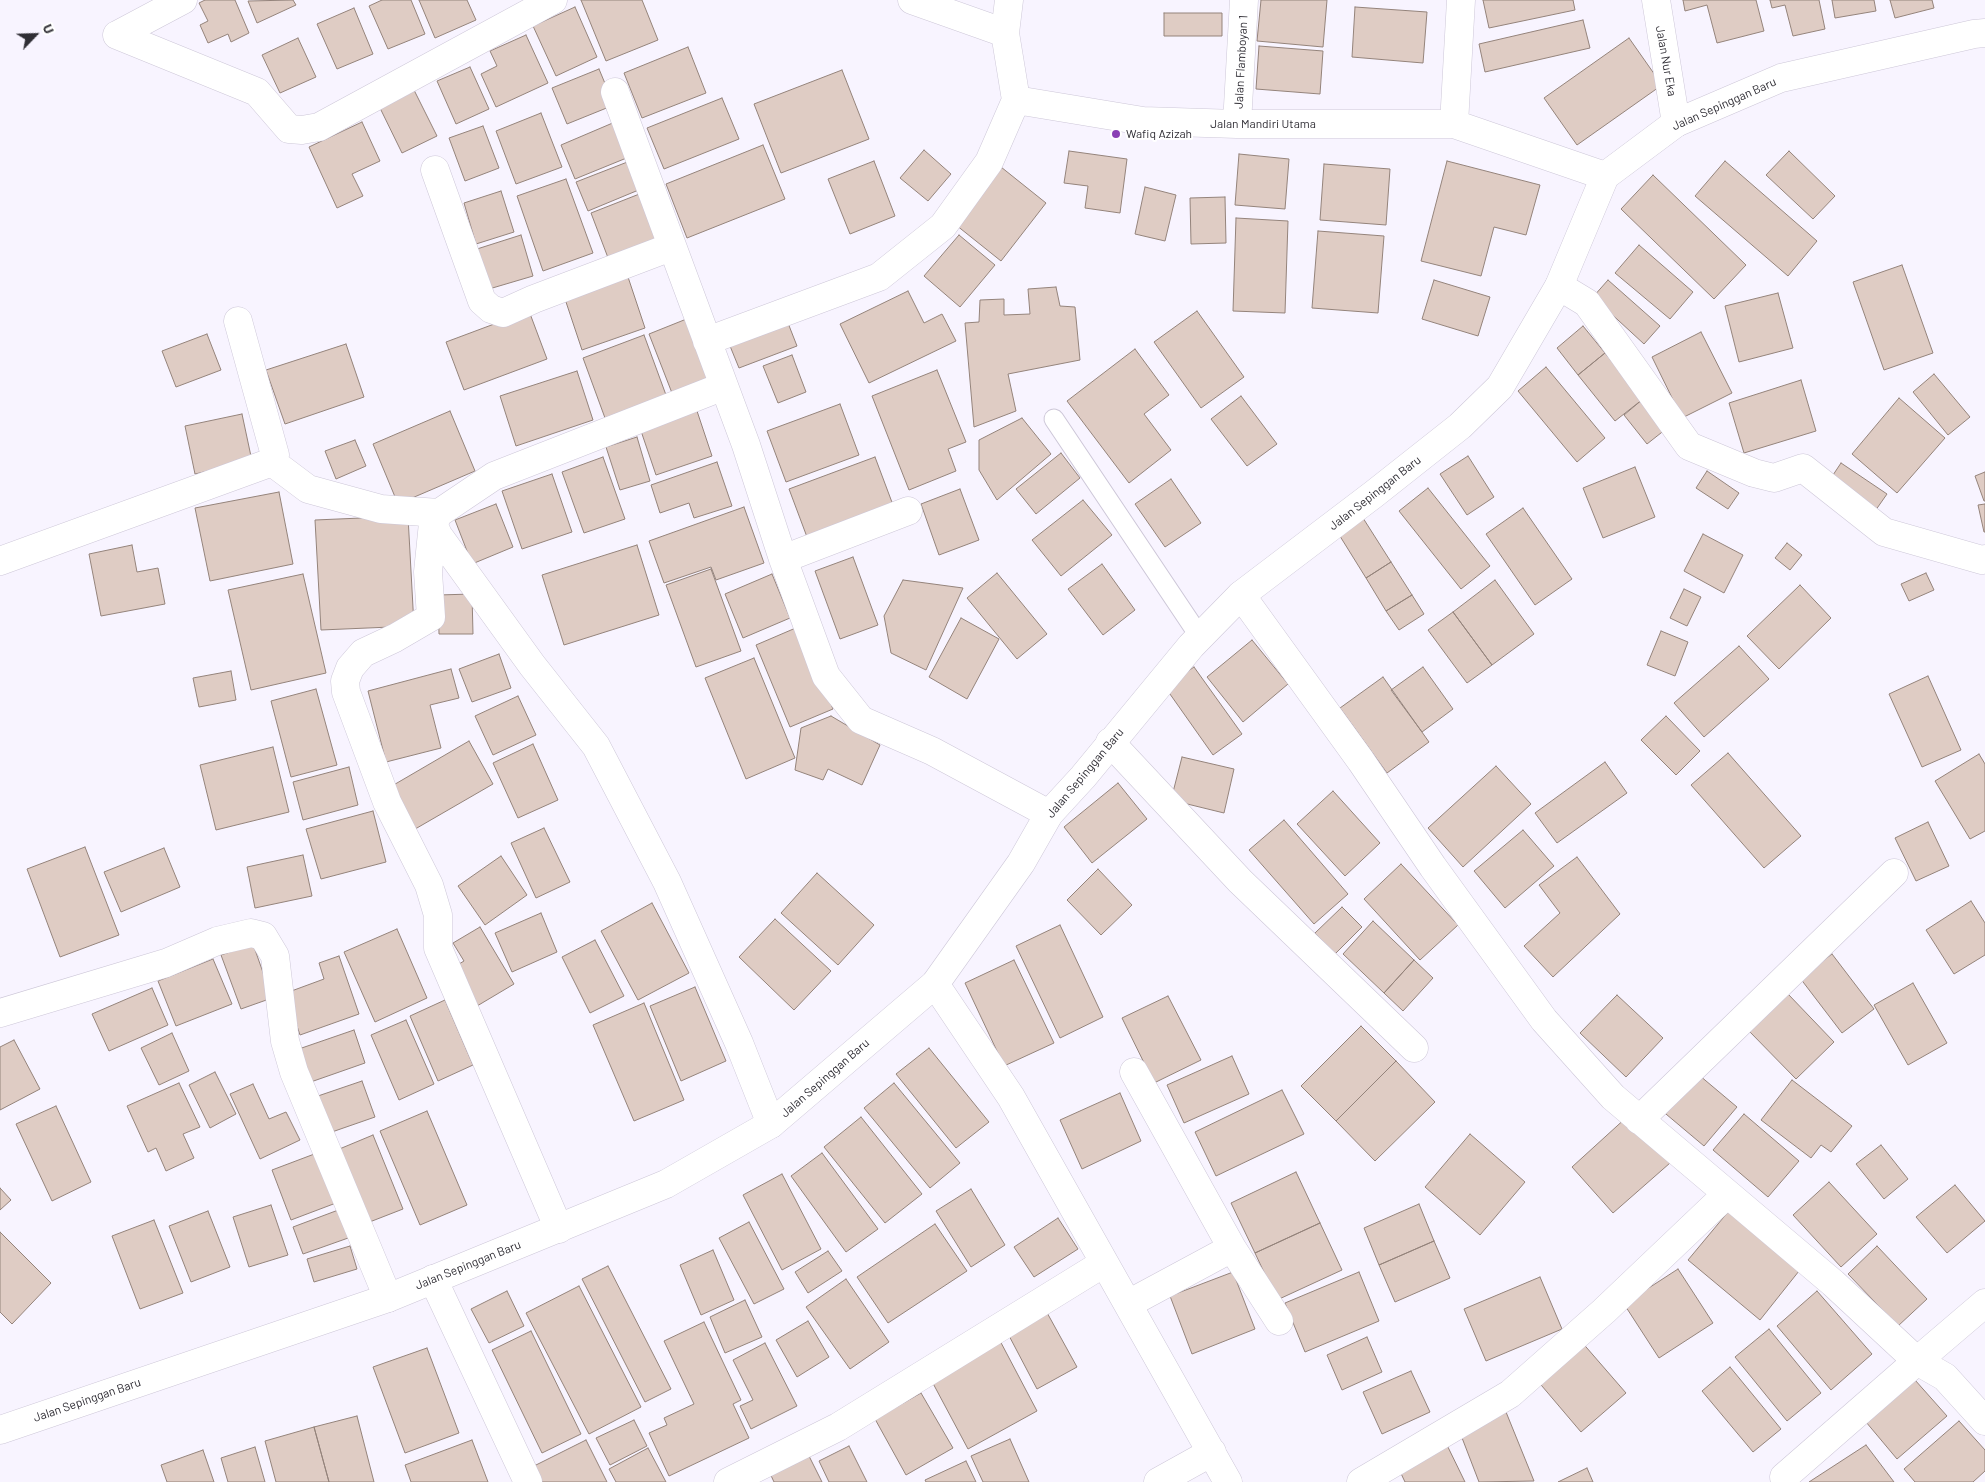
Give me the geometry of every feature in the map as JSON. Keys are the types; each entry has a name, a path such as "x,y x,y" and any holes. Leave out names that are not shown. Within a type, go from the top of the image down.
{"street":[{"path":"183,0 117,35 257,92 289,129 302,130 319,127 553,0"},
{"path":"912,0 1005,33"},
{"path":"707,340 879,277 943,226 989,162 1016,100 1005,33 1009,0"},
{"name":"Jalan Flamboyan 1","path":"1237,124 1244,0"},
{"path":"1454,124 1461,0"},
{"name":"Jalan Nur Eka","path":"1656,0 1676,123"},
{"name":"Jalan Sepinggan Baru","path":"0,1430 388,1298 666,1184 771,1124 935,984 1021,863 1049,814 1083,777 1110,742 1200,637 1241,595 1460,426 1500,387 1558,286 1605,176 1676,123 1781,78 1974,34 1985,34"},
{"path":"615,92 724,386 782,559 826,676 861,720 932,751 1049,814"},
{"name":"Jalan Mandiri Utama","path":"1016,100 1143,121 1237,124 1454,124 1605,176"},
{"path":"435,170 482,301 491,309 503,313 534,299 671,247"},
{"path":"1558,286 1587,303 1689,446 1754,473 1774,478 1803,468 1884,532 1982,560 1985,558"},
{"path":"0,561 272,462 275,455 238,322"},
{"path":"272,462 308,489 381,509 436,518 494,476 724,386"},
{"path":"782,559 908,511"},
{"path":"436,518 438,535 532,665 596,746 667,882 739,1044 771,1124"},
{"path":"436,518 428,572 431,617 364,653 350,668 345,681 346,692 387,802 429,885 438,915 438,948 559,1229"},
{"path":"1241,595 1361,761 1433,867 1544,1020 1614,1097 1639,1120 1833,1283 1917,1361 1945,1377 1985,1421"},
{"path":"1110,742 1240,881 1414,1048"},
{"path":"1639,1120 1894,873"},
{"path":"0,1013 166,963 217,941 251,933 263,936 275,956 285,1041 294,1072 388,1298"},
{"path":"935,984 1011,1097 1228,1482"},
{"path":"1134,1072 1232,1248 1279,1321"},
{"path":"1361,1482 1510,1394 1604,1311 1727,1194"},
{"path":"1128,1304 1232,1248"},
{"path":"728,1482 838,1427 1104,1263"},
{"path":"433,1279 528,1482"},
{"path":"1784,1478 1985,1303"},
{"path":"1158,1482 1212,1452"}],"lane":[{"path":"1054,419 1200,637"}],"building":[{"path":"205,0 235,0 249,33 231,42 228,34 208,43 200,25 208,21 199,3"},
{"path":"293,0 296,5 257,23 248,1"},
{"path":"382,0 411,0 425,34 388,49 369,6"},
{"path":"419,0 467,0 476,20 435,38"},
{"path":"581,0 642,0 658,40 606,61"},
{"path":"1261,0 1327,0 1323,47 1257,41"},
{"path":"1483,0 1573,0 1575,10 1489,28"},
{"path":"1683,0 1756,0 1764,31 1717,43 1707,5 1685,11"},
{"path":"1770,0 1819,0 1825,29 1793,36 1785,5 1772,8"},
{"path":"1832,0 1874,0 1876,11 1835,18"},
{"path":"1890,0 1932,0 1934,8 1895,18"},
{"path":"575,7 597,57 556,76 533,26"},
{"path":"1355,7 1427,12 1423,63 1352,57"},
{"path":"354,8 373,54 337,69 317,24"},
{"path":"1164,13 1222,13 1222,36 1164,36"},
{"path":"1583,20 1590,48 1485,72 1479,44"},
{"path":"526,35 548,83 496,107 481,74 497,66 490,51"},
{"path":"298,38 316,77 280,93 262,55"},
{"path":"1629,38 1662,85 1577,145 1544,98"},
{"path":"1259,46 1323,51 1320,94 1256,89"},
{"path":"688,47 706,93 642,118 624,73"},
{"path":"470,67 489,109 456,124 437,81"},
{"path":"599,69 614,105 567,124 552,88"},
{"path":"842,70 869,139 781,173 754,104"},
{"path":"414,90 437,136 402,153 380,108"},
{"path":"722,98 739,139 664,169 647,128"},
{"path":"541,113 562,167 516,184 496,131"},
{"path":"362,122 380,161 352,174 363,196 337,208 309,147"},
{"path":"615,122 629,157 575,179 561,145"},
{"path":"483,126 499,168 465,181 449,138"},
{"path":"763,145 785,199 687,238 666,184"},
{"path":"924,150 951,174 928,201 900,178"},
{"path":"1069,151 1127,159 1120,213 1085,208 1088,186 1064,183"},
{"path":"1789,151 1835,196 1813,219 1766,175"},
{"path":"1239,154 1289,159 1285,209 1235,205"},
{"path":"630,161 641,189 588,211 576,182"},
{"path":"874,161 895,216 850,234 828,179"},
{"path":"1447,161 1540,185 1526,235 1494,227 1481,276 1421,261"},
{"path":"1725,161 1817,241 1788,276 1695,196"},
{"path":"1324,164 1390,169 1386,225 1320,220"},
{"path":"1001,167 1046,203 1001,261 956,225"},
{"path":"1653,175 1746,265 1714,299 1621,209"},
{"path":"566,179 593,253 543,271 517,196"},
{"path":"1145,187 1176,195 1165,241 1135,234"},
{"path":"501,191 514,232 476,244 464,203"},
{"path":"642,193 661,245 610,263 591,213"},
{"path":"1225,197 1226,243 1191,244 1190,198"},
{"path":"1236,218 1288,221 1285,313 1233,311"},
{"path":"1318,231 1384,236 1378,313 1312,308"},
{"path":"521,235 533,276 489,289 477,249"},
{"path":"959,235 995,265 960,307 924,276"},
{"path":"1639,245 1693,292 1670,319 1615,273"},
{"path":"1902,265 1933,353 1884,370 1853,282"},
{"path":"628,277 645,328 582,350 565,299"},
{"path":"1434,280 1490,297 1478,336 1422,319"},
{"path":"1608,280 1660,326 1644,344 1593,297"},
{"path":"1056,287 1060,306 1075,307 1080,360 1008,374 1016,411 974,427 965,323 979,322 980,300 1004,299 1004,315 1030,314 1028,289"},
{"path":"908,291 924,323 942,314 956,341 869,383 840,324"},
{"path":"1778,293 1793,348 1739,362 1725,306"},
{"path":"529,311 547,359 464,390 446,342"},
{"path":"1197,311 1244,377 1201,408 1154,342"},
{"path":"689,318 712,377 672,393 649,334"},
{"path":"788,323 797,346 739,368 730,346"},
{"path":"1583,326 1605,353 1578,375 1557,348"},
{"path":"1701,332 1732,393 1682,418 1652,357"},
{"path":"207,334 221,370 176,387 162,351"},
{"path":"644,335 666,395 605,418 583,358"},
{"path":"346,344 364,397 285,424 266,370"},
{"path":"1135,349 1169,395 1144,414 1171,450 1129,483 1067,401"},
{"path":"1605,353 1643,399 1615,421 1578,375"},
{"path":"792,355 806,392 778,403 763,366"},
{"path":"1546,367 1605,438 1577,462 1518,391"},
{"path":"937,370 966,442 948,449 956,471 909,490 872,396"},
{"path":"577,371 593,420 516,446 500,396"},
{"path":"1934,374 1970,417 1948,435 1913,392"},
{"path":"1801,380 1816,431 1744,453 1729,403"},
{"path":"1241,396 1277,444 1247,466 1211,419"},
{"path":"1899,398 1945,438 1897,493 1852,454"},
{"path":"1643,399 1666,429 1647,444 1624,415"},
{"path":"840,404 859,455 786,482 767,431"},
{"path":"450,411 475,471 398,504 373,444"},
{"path":"697,411 712,456 656,475 641,431"},
{"path":"242,414 252,461 195,474 185,426"},
{"path":"1022,418 1051,454 997,500 979,470 979,440"},
{"path":"637,437 650,481 620,490 606,447"},
{"path":"355,440 366,466 336,479 325,451"},
{"path":"1061,453 1080,478 1036,514 1016,489"},
{"path":"1468,456 1494,497 1467,515 1440,474"},
{"path":"603,457 625,519 584,533 562,472"},
{"path":"875,457 893,505 807,537 789,489"},
{"path":"717,462 732,506 694,518 689,503 660,513 651,485"},
{"path":"1841,463 1887,494 1873,514 1827,484"},
{"path":"1635,467 1655,517 1603,538 1583,488"},
{"path":"1707,471 1739,493 1728,509 1696,488"},
{"path":"1985,472 1985,501 1984,501 1975,476"},
{"path":"552,474 572,532 522,549 502,491"},
{"path":"1171,479 1201,523 1165,547 1135,504"},
{"path":"1428,488 1490,566 1461,589 1399,511"},
{"path":"960,489 979,540 939,555 921,504"},
{"path":"279,492 293,564 210,581 195,508"},
{"path":"1083,500 1112,535 1061,576 1032,540"},
{"path":"496,504 513,547 472,564 455,520"},
{"path":"1985,504 1985,532 1984,532 1978,505"},
{"path":"744,507 764,563 716,580 711,567 664,583 649,541"},
{"path":"1523,508 1572,579 1535,605 1486,534"},
{"path":"408,516 414,626 321,630 315,520"},
{"path":"1363,518 1391,562 1366,578 1338,533"},
{"path":"1703,534 1743,555 1724,593 1684,571"},
{"path":"1787,543 1802,555 1790,570 1775,558"},
{"path":"132,545 137,572 158,568 165,604 101,616 89,554"},
{"path":"637,545 659,615 564,645 542,575"},
{"path":"853,557 878,625 840,639 815,571"},
{"path":"1391,562 1412,595 1386,611 1366,578"},
{"path":"1102,564 1135,610 1103,635 1068,589"},
{"path":"711,569 741,651 696,667 666,585"},
{"path":"997,573 1047,634 1017,659 967,598"},
{"path":"1926,573 1934,590 1909,601 1901,584"},
{"path":"303,574 326,673 251,690 228,590"},
{"path":"772,574 790,618 743,638 725,594"},
{"path":"903,580 963,588 926,670 891,653 884,616"},
{"path":"1495,580 1534,634 1492,665 1453,612"},
{"path":"1800,585 1831,618 1779,669 1747,636"},
{"path":"1684,589 1701,597 1687,626 1670,618"},
{"path":"472,594 473,634 439,634 438,595"},
{"path":"1412,595 1424,614 1399,630 1386,611"},
{"path":"1453,612 1492,665 1467,683 1428,630"},
{"path":"961,618 999,639 967,699 929,677"},
{"path":"798,627 833,709 790,727 756,645"},
{"path":"1661,631 1688,642 1675,676 1647,665"},
{"path":"1252,640 1288,684 1243,722 1207,677"},
{"path":"1739,646 1769,679 1704,737 1674,703"},
{"path":"499,654 511,688 472,702 459,669"},
{"path":"754,658 795,758 746,779 705,678"},
{"path":"1194,667 1242,734 1213,755 1165,687"},
{"path":"1423,667 1453,709 1422,732 1391,690"},
{"path":"451,669 459,698 430,705 441,748 386,762 368,691"},
{"path":"231,671 236,700 199,707 193,678"},
{"path":"1928,676 1961,750 1922,767 1889,694"},
{"path":"1383,677 1429,742 1387,773 1340,708"},
{"path":"316,689 337,765 291,777 271,701"},
{"path":"518,696 536,735 493,755 475,716"},
{"path":"831,716 880,745 862,785 828,769 823,780 795,770 801,728"},
{"path":"1666,716 1700,751 1676,775 1641,740"},
{"path":"469,741 493,784 410,832 385,790"},
{"path":"533,744 558,800 518,818 493,763"},
{"path":"273,747 289,812 216,830 200,765"},
{"path":"1728,753 1801,836 1764,868 1691,785"},
{"path":"1979,754 1985,764 1985,831 1970,839 1935,781"},
{"path":"1182,757 1234,769 1224,813 1171,800"},
{"path":"1605,762 1627,793 1557,843 1535,813"},
{"path":"1496,766 1531,804 1463,867 1428,828"},
{"path":"349,767 358,805 303,820 293,782"},
{"path":"1118,783 1147,819 1092,863 1064,827"},
{"path":"1333,791 1380,843 1345,876 1297,824"},
{"path":"373,811 386,862 321,879 306,829"},
{"path":"1284,820 1348,894 1314,924 1249,850"},
{"path":"1928,822 1949,866 1916,881 1895,838"},
{"path":"544,828 570,882 536,898 511,843"},
{"path":"1523,830 1554,866 1505,908 1474,871"},
{"path":"85,847 119,935 60,957 27,869"},
{"path":"164,848 180,887 121,912 104,872"},
{"path":"303,855 312,896 255,908 247,867"},
{"path":"501,856 527,895 485,925 458,886"},
{"path":"1577,857 1620,914 1553,977 1524,946 1560,913 1539,885"},
{"path":"1401,864 1458,925 1420,960 1364,899"},
{"path":"1098,869 1132,905 1101,935 1067,900"},
{"path":"817,873 874,925 838,965 781,913"},
{"path":"1971,901 1985,923 1985,955 1954,974 1926,930"},
{"path":"652,903 689,973 638,1000 601,931"},
{"path":"1342,907 1362,927 1335,954 1315,933"},
{"path":"541,913 557,952 512,972 495,933"},
{"path":"775,919 831,971 794,1010 739,957"},
{"path":"1373,921 1414,960 1384,993 1343,954"},
{"path":"1060,925 1103,1017 1060,1038 1016,946"},
{"path":"480,927 514,984 472,1009 449,970 464,961 453,943"},
{"path":"397,929 427,998 375,1022 344,952"},
{"path":"595,940 624,996 590,1013 562,957"},
{"path":"253,944 272,998 241,1009 221,955"},
{"path":"1832,954 1874,1009 1842,1033 1800,978"},
{"path":"339,956 359,1014 300,1035 286,993 324,979 319,963"},
{"path":"213,959 232,1004 176,1026 158,981"},
{"path":"1014,960 1054,1043 1004,1066 965,983"},
{"path":"1414,960 1433,978 1403,1011 1384,993"},
{"path":"1913,983 1947,1043 1908,1065 1874,1005"},
{"path":"695,987 726,1061 681,1081 650,1006"},
{"path":"152,988 168,1025 109,1051 92,1014"},
{"path":"1788,994 1834,1042 1796,1079 1749,1031"},
{"path":"1617,995 1663,1038 1626,1077 1580,1033"},
{"path":"1168,996 1201,1060 1154,1083 1122,1018"},
{"path":"445,1000 473,1065 438,1081 410,1016"},
{"path":"644,1003 684,1100 634,1121 593,1025"},
{"path":"406,1020 434,1084 399,1100 371,1035"},
{"path":"1361,1026 1396,1061 1336,1121 1301,1086"},
{"path":"354,1030 365,1063 305,1084 293,1051"},
{"path":"172,1033 189,1071 159,1085 141,1048"},
{"path":"14,1040 40,1089 0,1110 0,1047"},
{"path":"929,1048 989,1122 956,1148 896,1074"},
{"path":"1232,1056 1249,1094 1184,1123 1167,1085"},
{"path":"1396,1061 1435,1102 1375,1161 1336,1121"},
{"path":"1693,1070 1737,1107 1704,1146 1660,1109"},
{"path":"215,1072 236,1114 210,1128 189,1085"},
{"path":"1792,1080 1852,1126 1831,1152 1821,1145 1811,1158 1761,1120"},
{"path":"362,1081 375,1117 329,1133 315,1097"},
{"path":"179,1083 200,1127 183,1134 194,1158 166,1171 156,1148 148,1152 127,1106"},
{"path":"894,1083 960,1163 930,1188 864,1108"},
{"path":"253,1084 269,1119 286,1112 300,1140 260,1159 230,1094"},
{"path":"1282,1090 1304,1134 1216,1176 1195,1132"},
{"path":"1120,1093 1141,1141 1082,1169 1060,1120"},
{"path":"56,1106 91,1182 52,1201 16,1124"},
{"path":"427,1111 467,1205 420,1225 380,1131"},
{"path":"1744,1114 1799,1161 1768,1197 1713,1150"},
{"path":"1628,1116 1670,1163 1613,1213 1572,1167"},
{"path":"861,1117 922,1194 885,1223 824,1147"},
{"path":"1470,1134 1525,1182 1480,1235 1425,1187"},
{"path":"373,1135 403,1209 367,1223 337,1150"},
{"path":"1881,1145 1908,1179 1884,1199 1856,1164"},
{"path":"317,1153 336,1203 291,1220 272,1170"},
{"path":"822,1153 878,1229 846,1252 791,1176"},
{"path":"1296,1172 1320,1223 1255,1253 1231,1203"},
{"path":"782,1174 821,1249 782,1270 743,1195"},
{"path":"1829,1182 1877,1234 1841,1267 1793,1215"},
{"path":"1955,1185 1985,1221 1947,1253 1916,1217"},
{"path":"0,1188 11,1200 0,1210"},
{"path":"971,1189 1005,1245 971,1267 936,1211"},
{"path":"1419,1204 1434,1241 1379,1265 1364,1228"},
{"path":"271,1205 288,1255 249,1267 233,1217"},
{"path":"341,1209 351,1237 303,1254 293,1227"},
{"path":"208,1211 230,1267 191,1282 169,1226"},
{"path":"1728,1212 1799,1271 1760,1320 1688,1260"},
{"path":"1058,1218 1078,1249 1034,1277 1014,1247"},
{"path":"154,1220 183,1293 140,1309 112,1236"},
{"path":"749,1222 784,1289 754,1304 719,1238"},
{"path":"1320,1223 1342,1270 1277,1300 1255,1253"},
{"path":"935,1224 967,1271 888,1323 857,1277"},
{"path":"0,1232 51,1283 12,1324 0,1312"},
{"path":"1434,1241 1450,1278 1395,1302 1379,1265"},
{"path":"350,1246 357,1269 314,1282 307,1259"},
{"path":"1877,1246 1927,1299 1898,1326 1848,1274"},
{"path":"713,1250 734,1300 701,1315 680,1265"},
{"path":"828,1251 842,1271 808,1293 795,1272"},
{"path":"608,1266 671,1389 645,1402 582,1279"},
{"path":"1678,1269 1713,1323 1659,1358 1624,1304"},
{"path":"1233,1272 1255,1329 1192,1354 1170,1296"},
{"path":"1359,1272 1379,1321 1305,1352 1285,1303"},
{"path":"1540,1277 1562,1329 1486,1361 1464,1309"},
{"path":"846,1279 889,1342 850,1369 806,1307"},
{"path":"579,1286 641,1407 589,1434 526,1313"},
{"path":"507,1291 524,1326 489,1343 471,1309"},
{"path":"1817,1291 1872,1354 1831,1390 1777,1326"},
{"path":"745,1300 762,1337 725,1353 710,1317"},
{"path":"1045,1309 1077,1367 1037,1389 1006,1330"},
{"path":"808,1321 829,1357 797,1377 776,1340"},
{"path":"704,1322 741,1400 733,1404 749,1438 669,1476 649,1433 667,1425 664,1418 694,1404 664,1341"},
{"path":"1769,1329 1821,1393 1787,1421 1735,1357"},
{"path":"531,1331 581,1434 542,1453 492,1350"},
{"path":"998,1337 1037,1411 968,1449 928,1374"},
{"path":"1367,1337 1382,1372 1342,1390 1327,1355"},
{"path":"1580,1340 1626,1393 1581,1432 1536,1379"},
{"path":"765,1343 797,1406 751,1429 740,1406 753,1400 733,1360"},
{"path":"427,1348 459,1433 405,1453 373,1367"},
{"path":"1730,1367 1781,1429 1753,1452 1702,1391"},
{"path":"1411,1371 1430,1412 1382,1434 1363,1392"},
{"path":"1915,1380 1947,1416 1897,1459 1866,1422"},
{"path":"921,1393 953,1448 906,1475 875,1419"},
{"path":"1506,1412 1534,1481 1479,1482 1459,1430"},
{"path":"357,1416 374,1482 329,1482 314,1427"},
{"path":"634,1420 647,1446 610,1465 596,1438"},
{"path":"1959,1421 1985,1450 1985,1471 1973,1482 1915,1482 1904,1469"},
{"path":"314,1427 329,1482 276,1482 265,1441"},
{"path":"1010,1439 1029,1482 983,1482 971,1456"},
{"path":"472,1440 488,1482 411,1482 405,1465"},
{"path":"586,1440 607,1482 542,1482 534,1466"},
{"path":"1445,1441 1465,1482 1405,1482 1397,1465"},
{"path":"1866,1445 1894,1482 1809,1482"},
{"path":"849,1446 867,1482 829,1482 819,1461"},
{"path":"255,1447 265,1482 228,1482 221,1458"},
{"path":"648,1448 666,1482 616,1482 609,1469"},
{"path":"203,1450 214,1482 167,1482 161,1465"},
{"path":"806,1450 822,1482 774,1482 768,1469"},
{"path":"966,1461 976,1482 926,1482 925,1480"},
{"path":"1587,1468 1593,1482 1558,1482"}],"place":[{"name":"Wafiq Azizah","path":"1116,134"}]}
